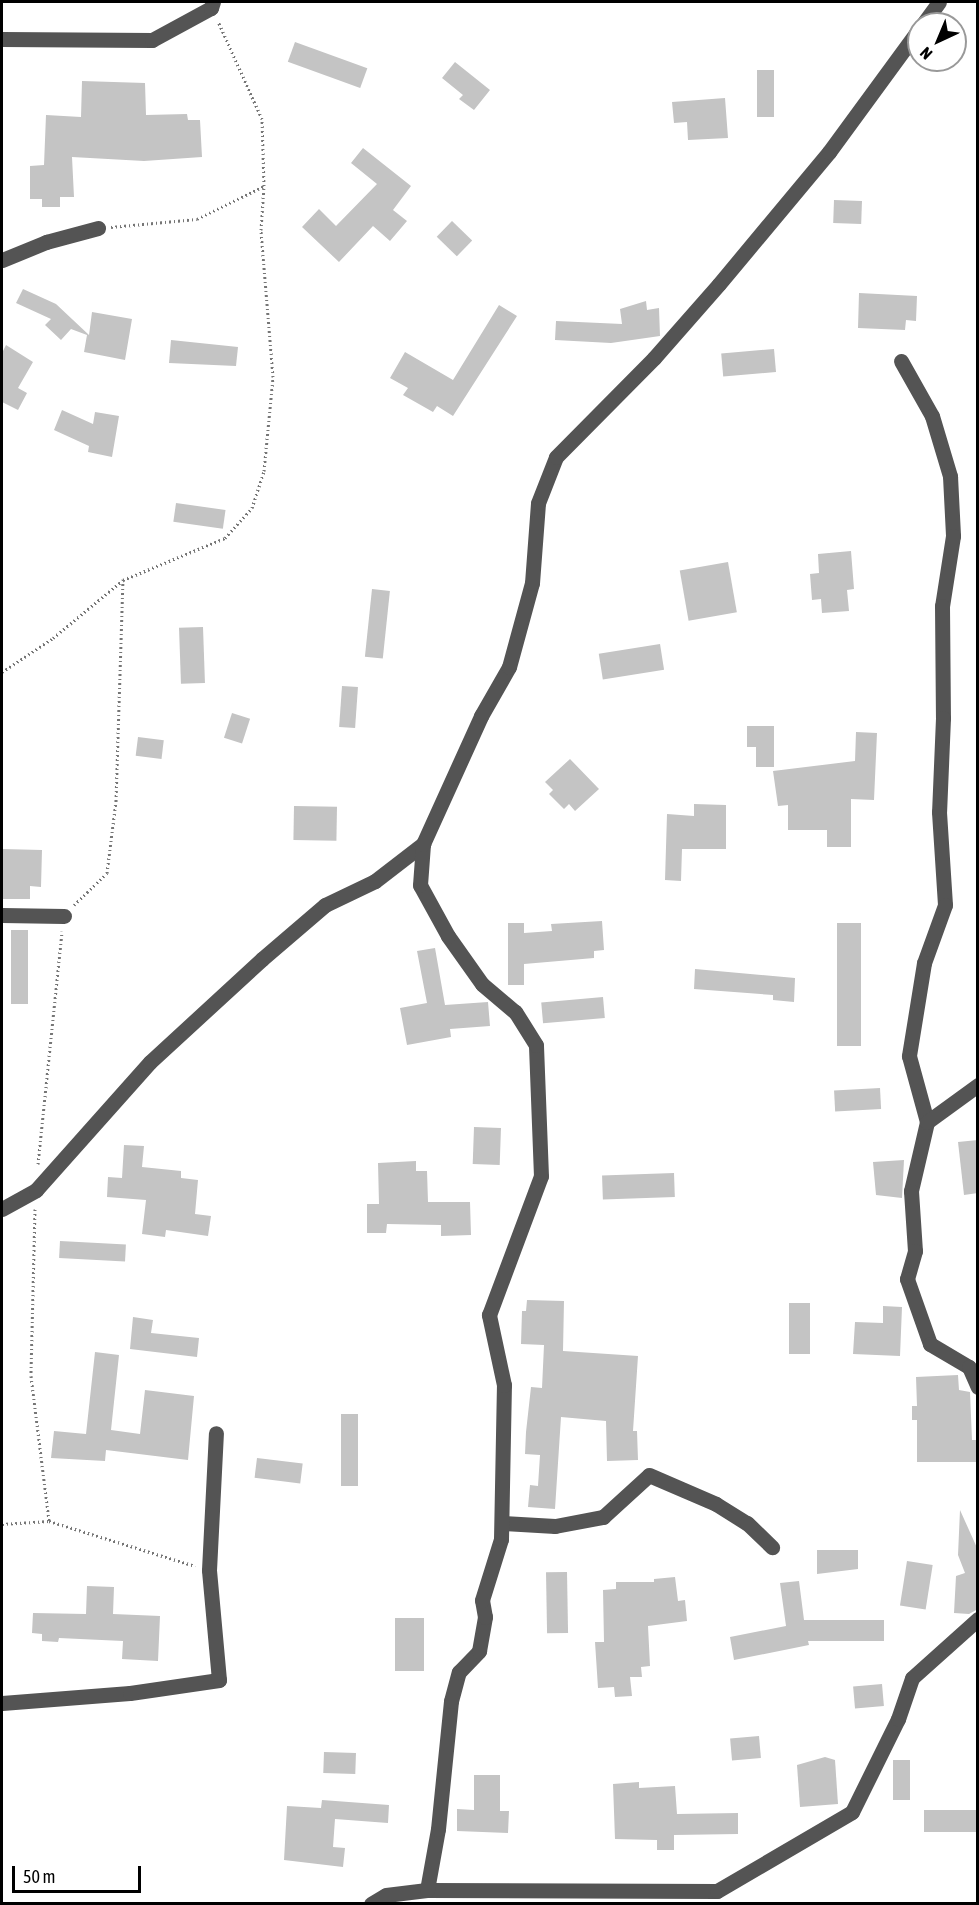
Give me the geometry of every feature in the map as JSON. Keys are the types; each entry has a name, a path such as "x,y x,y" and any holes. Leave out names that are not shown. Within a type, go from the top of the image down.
{"street":[{"path":"2,39 152,40 212,5"},
{"path":"427,1890 438,1829 452,1701 459,1672 479,1651 485,1617 482,1600 502,1523 504,1385 489,1315 541,1176 536,1045 515,1012 482,984 448,936 420,885 423,844 481,716 509,666 532,582 538,503 556,457 654,358 726,276 829,152 907,45"},
{"path":"2,260 46,242 98,228"},
{"path":"901,361 932,416 950,476 953,536 942,606 944,718 939,812 945,905 924,963 909,1056 927,1122 911,1191 915,1251 907,1279 930,1344 969,1367 978,1387"},
{"path":"2,1209 36,1190 150,1062 262,959 325,905 375,880 423,844"},
{"path":"2,915 64,916"},
{"path":"927,1122 978,1085"},
{"path":"2,1703 130,1693 219,1680 209,1570 216,1433"},
{"path":"502,1523 555,1526 603,1517 649,1475 716,1504 747,1523 772,1547"},
{"path":"371,1904 386,1895 427,1890 717,1891 852,1812 898,1719 912,1678 978,1619"}],"path":[{"path":"2,672 52,638 123,580 225,538 252,508 264,471 273,377 261,230 264,186 262,119 212,5"},
{"path":"98,228 198,219 264,186"},
{"path":"49,1521 31,1376 36,1190 64,916 107,873 116,801 123,580"},
{"path":"2,1524 49,1521 209,1570"}],"building":[{"path":"295,42 367,68 360,88 288,62"},
{"path":"455,62 490,90 474,110 459,99 463,95 442,78"},
{"path":"757,70 774,70 774,117 757,117"},
{"path":"82,81 145,83 146,115 187,114 188,120 200,120 202,157 144,161 72,157 74,197 60,197 60,207 42,207 42,199 30,199 30,166 44,165 46,115 81,117"},
{"path":"725,98 728,138 688,140 687,122 674,123 672,102"},
{"path":"363,148 411,186 393,210 407,221 390,241 373,226 339,262 302,227 319,209 336,226 377,184 351,163"},
{"path":"834,200 862,201 861,224 833,223"},
{"path":"452,221 472,240 457,256 437,237"},
{"path":"23,289 56,304 89,335 92,312 132,319 125,360 84,352 87,335 71,329 61,340 45,325 51,319 16,303"},
{"path":"859,293 917,296 916,321 906,320 905,330 858,328"},
{"path":"646,301 647,310 659,308 660,336 611,343 555,340 556,321 622,324 620,309"},
{"path":"499,305 517,316 453,416 437,406 433,412 403,395 408,388 390,378 405,352 453,380"},
{"path":"171,340 238,347 236,366 169,363"},
{"path":"6,345 33,362 18,388 27,393 18,410 2,402 2,353"},
{"path":"774,349 776,372 723,377 721,354"},
{"path":"62,410 93,424 95,412 119,416 112,457 88,452 89,446 54,430"},
{"path":"176,503 226,510 223,529 173,522"},
{"path":"851,551 854,589 847,590 849,611 822,613 821,599 812,600 810,574 819,573 818,554"},
{"path":"728,562 737,612 689,621 680,571"},
{"path":"372,589 390,591 383,659 365,657"},
{"path":"203,627 205,683 181,684 179,628"},
{"path":"660,644 664,670 603,679 599,654"},
{"path":"342,686 358,687 355,728 339,727"},
{"path":"232,713 250,719 242,744 224,738"},
{"path":"747,726 774,726 774,767 756,767 756,747 747,747"},
{"path":"856,732 877,733 874,800 851,799 851,847 827,847 827,830 788,830 788,805 778,806 773,771 855,761"},
{"path":"138,737 164,740 161,759 136,756"},
{"path":"570,759 599,789 575,811 569,804 564,809 549,794 553,790 545,782"},
{"path":"694,804 726,805 726,849 682,849 681,881 665,880 667,814 694,816"},
{"path":"294,806 337,807 336,841 293,840"},
{"path":"2,849 42,850 41,887 30,886 30,899 2,899"},
{"path":"602,921 604,950 594,951 594,958 524,964 524,985 508,985 508,923 524,923 524,933 552,931 551,924"},
{"path":"837,923 861,923 861,1046 837,1046"},
{"path":"11,930 28,930 28,1004 11,1004"},
{"path":"435,948 445,1005 488,1002 490,1026 450,1029 451,1037 407,1045 400,1008 427,1003 417,951"},
{"path":"695,969 795,978 794,1002 773,1000 773,995 694,989"},
{"path":"603,997 605,1018 543,1023 541,1002"},
{"path":"880,1088 881,1109 835,1111 834,1090"},
{"path":"474,1127 501,1128 500,1165 473,1164"},
{"path":"978,1140 978,1193 964,1195 958,1142"},
{"path":"124,1145 144,1146 142,1167 181,1171 181,1178 198,1180 195,1214 211,1216 208,1236 166,1230 165,1237 142,1234 146,1200 107,1197 108,1177 122,1178"},
{"path":"904,1160 902,1198 876,1195 873,1162"},
{"path":"416,1161 416,1171 427,1171 428,1202 470,1202 471,1235 441,1236 441,1225 387,1224 386,1233 367,1233 367,1204 379,1204 378,1163"},
{"path":"674,1173 675,1197 603,1199 602,1176"},
{"path":"60,1241 126,1244 125,1261 59,1258"},
{"path":"527,1300 564,1301 563,1351 638,1356 633,1431 637,1431 638,1460 607,1461 606,1421 561,1417 555,1509 528,1507 530,1485 538,1486 540,1455 525,1454 526,1432 531,1387 542,1388 544,1345 521,1344 522,1311 526,1311"},
{"path":"789,1303 810,1303 810,1354 789,1354"},
{"path":"883,1306 902,1307 900,1356 853,1354 855,1322 883,1323"},
{"path":"133,1317 153,1320 151,1333 199,1338 197,1357 130,1349"},
{"path":"95,1352 119,1355 111,1430 140,1434 145,1390 194,1396 188,1460 106,1450 105,1461 51,1458 54,1431 86,1434"},
{"path":"958,1375 959,1390 970,1392 972,1440 978,1440 978,1462 917,1462 917,1420 912,1420 912,1406 917,1406 916,1377"},
{"path":"341,1414 358,1414 358,1486 341,1486"},
{"path":"257,1458 303,1464 300,1483 255,1478"},
{"path":"960,1510 978,1550 978,1609 969,1614 954,1613 956,1576 965,1573 958,1555"},
{"path":"817,1550 858,1550 858,1569 817,1574"},
{"path":"907,1561 933,1565 926,1610 900,1605"},
{"path":"546,1572 567,1572 568,1633 547,1633"},
{"path":"675,1577 678,1601 685,1600 687,1621 648,1626 650,1666 641,1667 642,1677 630,1677 632,1696 615,1697 614,1687 598,1688 595,1642 604,1642 603,1590 616,1589 616,1582 654,1582 654,1579"},
{"path":"799,1581 804,1620 884,1620 884,1641 808,1641 809,1645 734,1660 730,1637 786,1626 780,1583"},
{"path":"87,1586 114,1587 113,1614 160,1616 158,1661 122,1659 123,1641 59,1638 58,1642 42,1641 42,1634 32,1633 33,1613 86,1614"},
{"path":"395,1618 424,1618 424,1671 395,1671"},
{"path":"882,1684 884,1706 855,1708 853,1687"},
{"path":"759,1736 761,1758 732,1760 730,1739"},
{"path":"324,1752 356,1753 355,1774 323,1773"},
{"path":"825,1757 835,1760 838,1804 800,1807 797,1765"},
{"path":"893,1760 910,1760 910,1800 893,1800"},
{"path":"474,1775 500,1775 500,1811 509,1811 508,1833 457,1831 457,1809 474,1810"},
{"path":"639,1782 639,1788 675,1786 677,1814 738,1813 738,1834 674,1835 674,1850 657,1850 657,1840 615,1839 613,1784"},
{"path":"322,1800 389,1805 388,1823 335,1819 333,1847 345,1848 343,1867 284,1860 287,1806 321,1808"},
{"path":"924,1810 978,1810 978,1832 924,1832"}]}
